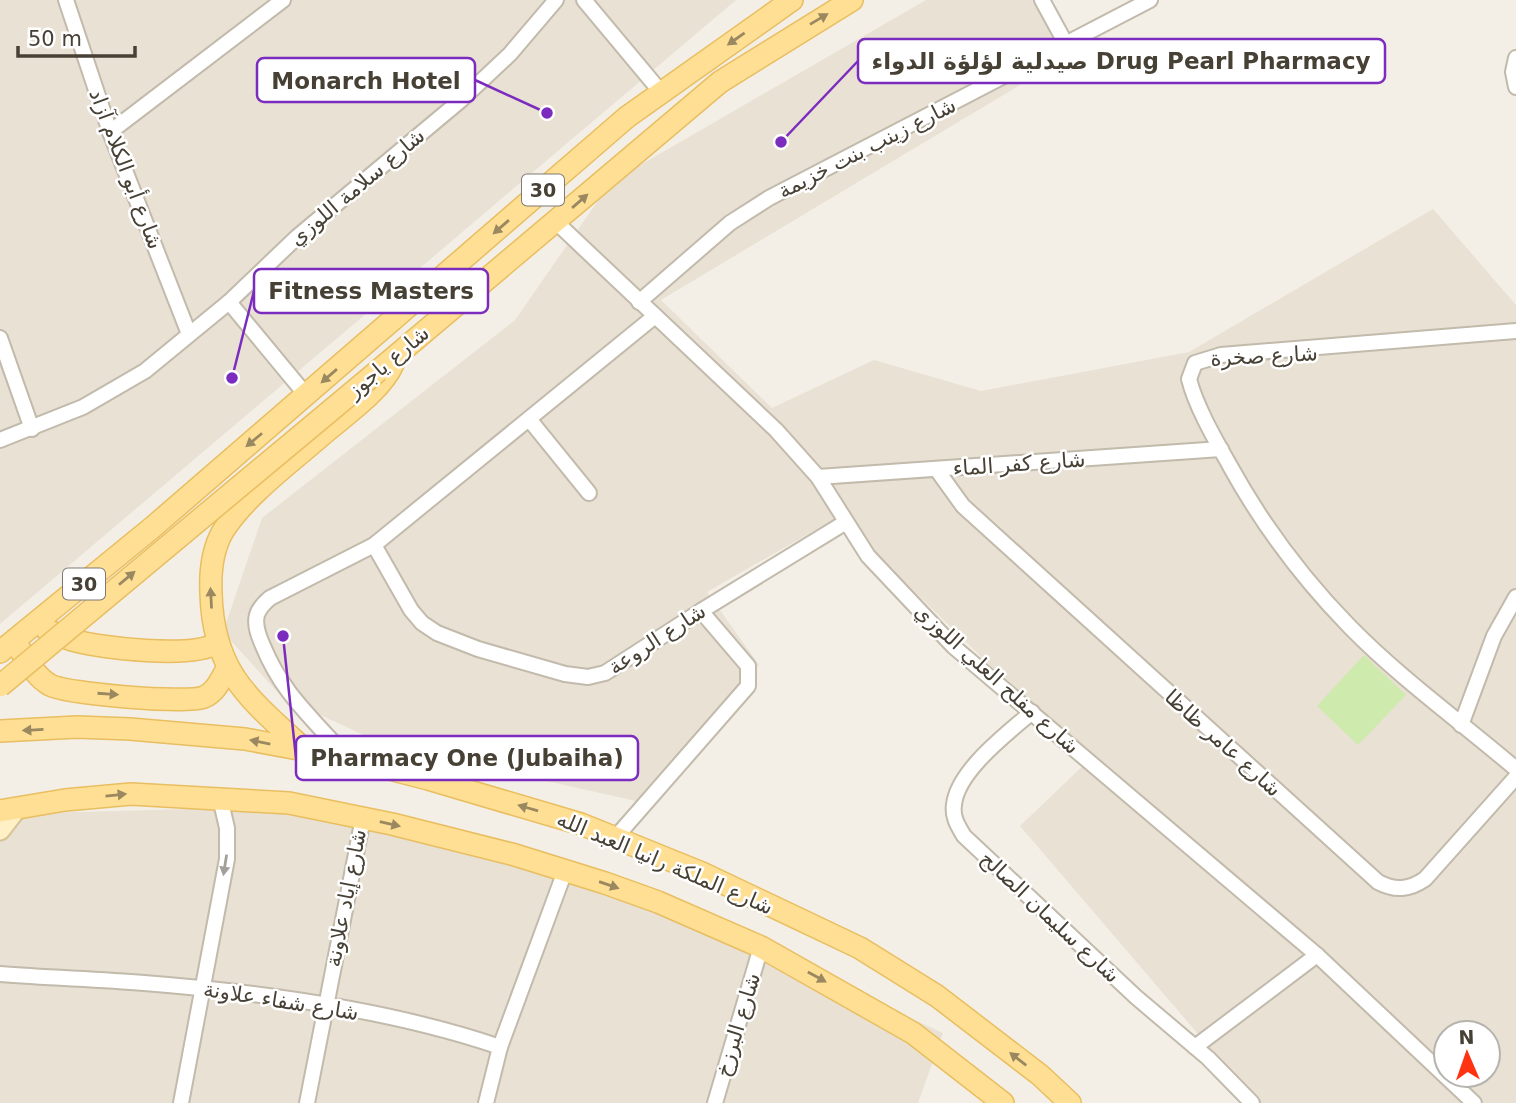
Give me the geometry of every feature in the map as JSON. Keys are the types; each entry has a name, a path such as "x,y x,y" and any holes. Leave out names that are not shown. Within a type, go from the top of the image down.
{"main road":[{"name":"شارع ياجوز","path":"7,646 153,527 626,117 792,0"},
{"name":"شارع ياجوز","path":"0,686 720,82 852,0"},
{"path":"307,752 261,709 227,669 216,642 211,579 213,556 222,534 234,516 270,480 374,389 390,371 397,355"},
{"path":"35,625 71,640 130,648 198,650 216,642"},
{"path":"7,646 42,680 57,688 72,691 197,699 213,691 227,669"},
{"name":"شارع الملكة رانيا العبد الله","path":"0,731 77,727 246,740 347,758 527,807 616,837 702,873 860,948 902,972 1001,1045 1070,1103"},
{"name":"شارع الملكة رانيا العبد الله","path":"6,805 131,794 289,803 468,843 565,870 658,902 761,947 913,1033 1003,1103"}],"street":[{"path":"110,132 283,0"},
{"name":"شارع سلامة اللوزي","path":"0,440 83,407 145,372 229,302 297,237 461,100 510,54 556,0"},
{"path":"584,0 660,91"},
{"path":"1042,0 1066,44"},
{"name":"شارع زينب بنت خزيمة","path":"639,302 730,223 769,198 1150,0"},
{"name":"شارع أبو الكلام آزاد","path":"67,1 110,132 190,334"},
{"path":"1515,60 1513,72 1516,87"},
{"name":"شارع مفلح العلي اللوزي","path":"556,222 776,430 818,477 868,556 954,647 1317,955 1474,1103"},
{"path":"229,302 306,395"},
{"path":"347,758 280,682 257,633 256,618 260,608 270,598 374,545 655,316"},
{"name":"شارع صخرة","path":"1362,346 1516,331"},
{"name":"شارع صخرة","path":"1220,449 1189,379 1192,367 1200,360 1221,355 1516,337"},
{"path":"0,338 32,429"},
{"path":"529,419 589,493"},
{"path":"1220,449 1248,498 1318,592 1375,650 1516,769"},
{"name":"شارع كفر الماء","path":"818,477 1220,449"},
{"name":"شارع عامر ظاظا","path":"937,470 963,506 996,537 1378,883 1396,889 1407,889 1425,879 1516,777"},
{"name":"شارع الروعة","path":"374,545 411,610 422,623 437,633 478,649 578,676 598,676 846,522"},
{"path":"1461,725 1494,636 1516,597"},
{"path":"616,837 748,686 748,666 701,611"},
{"name":"شارع سليمان الصالح","path":"1032,712 965,776 953,806 955,820 964,836 1021,892 1195,1047 1252,1103"},
{"path":"181,1103 227,859 228,828 220,798"},
{"path":"0,830 6,805"},
{"name":"شارع إياد علاونة","path":"307,1103 363,818"},
{"path":"486,1103 500,1047 565,870"},
{"name":"شارع البرزخ","path":"715,1103 761,947"},
{"path":"1195,1047 1317,955"},
{"name":"شارع شفاء علاونة","path":"0,974 202,988 325,1005 456,1032 500,1047"}],"shaded area":[{"path":"0,0 736,0 0,624"},
{"path":"926,0 1039,0 1060,61 661,300 772,408 874,360 981,391 1189,352 1433,209 1516,305 1516,1103 1257,1103 1020,826 1088,761 838,517 707,592 759,665 640,802 383,744 282,697 223,632 262,518 515,320 611,182"},
{"path":"264,807 569,865 943,1033 918,1103 0,1103 0,814"}],"green space":[{"path":"1364,655 1406,695 1358,745 1317,706"}],"place":[{"name":"Monarch Hotel","path":"547,113"},
{"name":"صيدلية لؤلؤة الدواء Drug Pearl Pharmacy","path":"781,142"},
{"name":"Fitness Masters","path":"232,378"},
{"name":"Pharmacy One (Jubaiha)","path":"283,636"}]}
